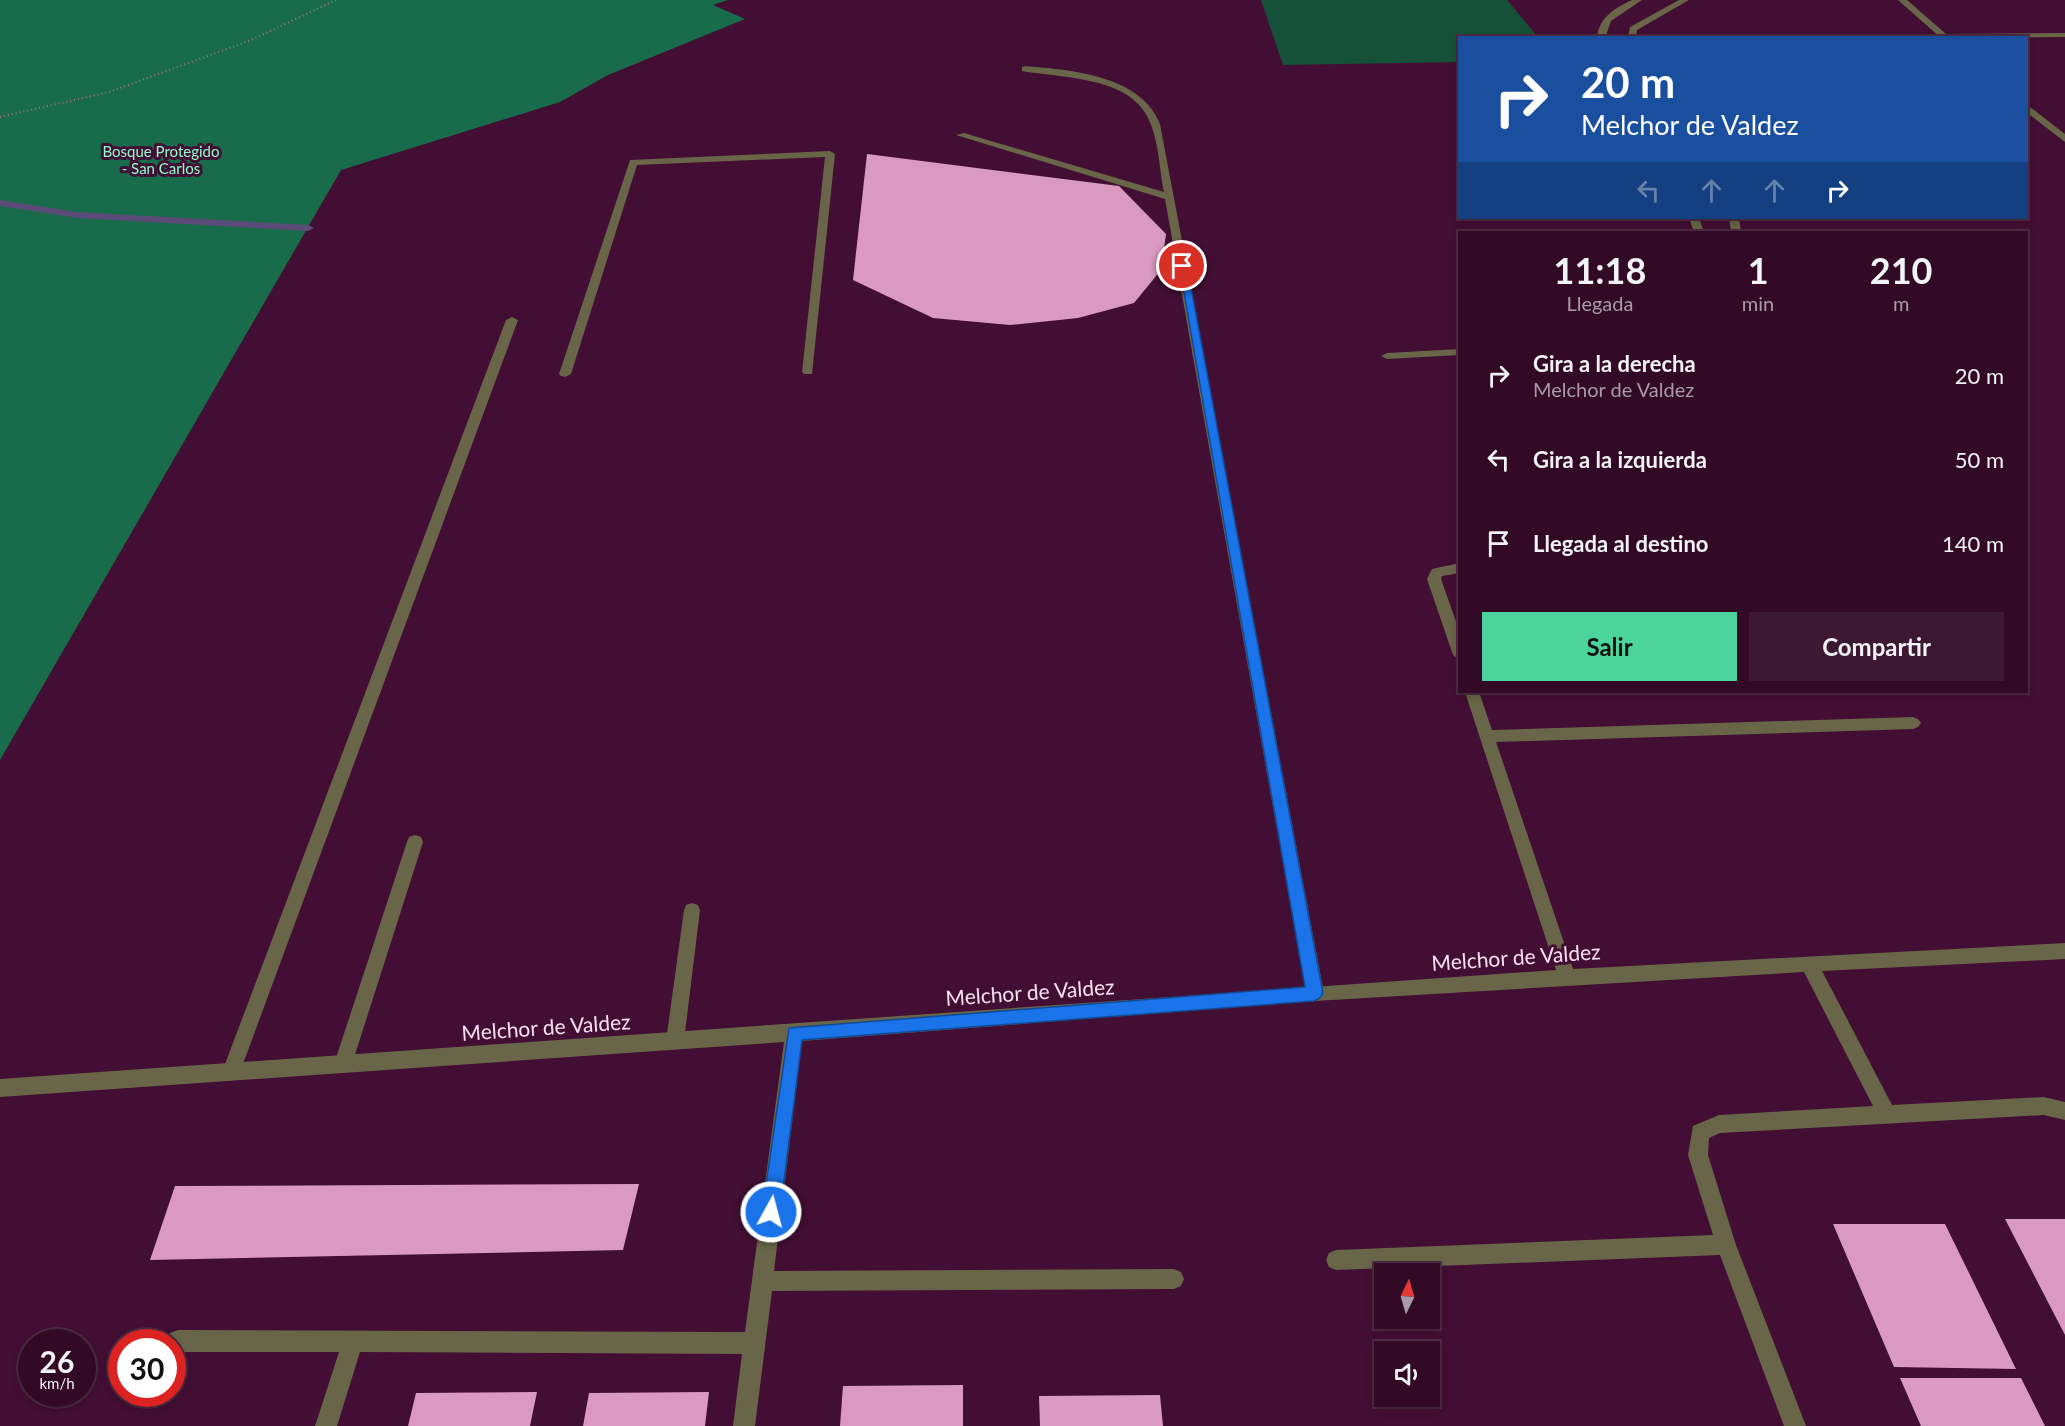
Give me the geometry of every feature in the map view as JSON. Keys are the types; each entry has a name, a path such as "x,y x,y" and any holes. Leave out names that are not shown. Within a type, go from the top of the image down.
{"street":[{"path":"1601,36 1603,25 1612,13 1638,0"},
{"path":"1623,28 1632,33 1686,0"},
{"path":"1902,0 1944,36"},
{"path":"1603,25 1613,26"},
{"path":"2005,36 2065,35"},
{"path":"1025,69 1081,76 1106,84 1144,104 1152,116 1170,197 1314,993"},
{"path":"2028,108 2065,139"},
{"path":"961,135 1170,197"},
{"path":"565,374 633,162 830,154 808,372"},
{"path":"231,1072 512,320"},
{"path":"1387,356 1458,352"},
{"path":"1458,568 1437,572 1434,579 1458,649"},
{"path":"1472,693 1567,977"},
{"path":"1486,736 1913,723"},
{"path":"343,1064 416,842"},
{"path":"675,1041 692,910"},
{"name":"Melchor de Valdez","path":"0,1088 795,1033 1314,993 1567,977 2065,951"},
{"path":"1809,964 1887,1115"},
{"path":"744,1426 795,1033"},
{"path":"1795,1426 1726,1245 1698,1155 1700,1133 1719,1124 2044,1106 2065,1111"},
{"path":"1336,1260 1726,1245"},
{"path":"762,1281 1174,1279"},
{"path":"186,1341 754,1343"},
{"path":"326,1426 354,1341"}],"path":[{"path":"0,117 109,92 249,41 336,0"}],"green space":[{"name":"Bosque Protegido - San Carlos","path":"0,0 728,0 713,5 745,19 608,75 560,102 341,170 0,760"},
{"path":"1261,0 1507,0 1537,36 1458,36 1458,62 1283,65"}],"building":[{"path":"867,154 1119,186 1166,234 1161,270 1134,303 1078,318 1010,325 933,318 853,280"},
{"path":"639,1184 623,1250 150,1260 175,1186"},
{"path":"2005,1219 2065,1219 2065,1335"},
{"path":"1833,1224 1945,1224 2016,1369 1894,1367"},
{"path":"1900,1378 2021,1378 2045,1426 1921,1426"},
{"path":"963,1385 963,1426 840,1426 843,1386"},
{"path":"537,1392 530,1426 408,1426 416,1393"},
{"path":"709,1392 705,1426 583,1426 589,1393"},
{"path":"1160,1395 1163,1426 1040,1426 1039,1396"}],"waterway":[{"path":"0,203 77,215 308,228"}],"route":[{"path":"771,1212 795,1033 1314,993 1182,266"}]}
